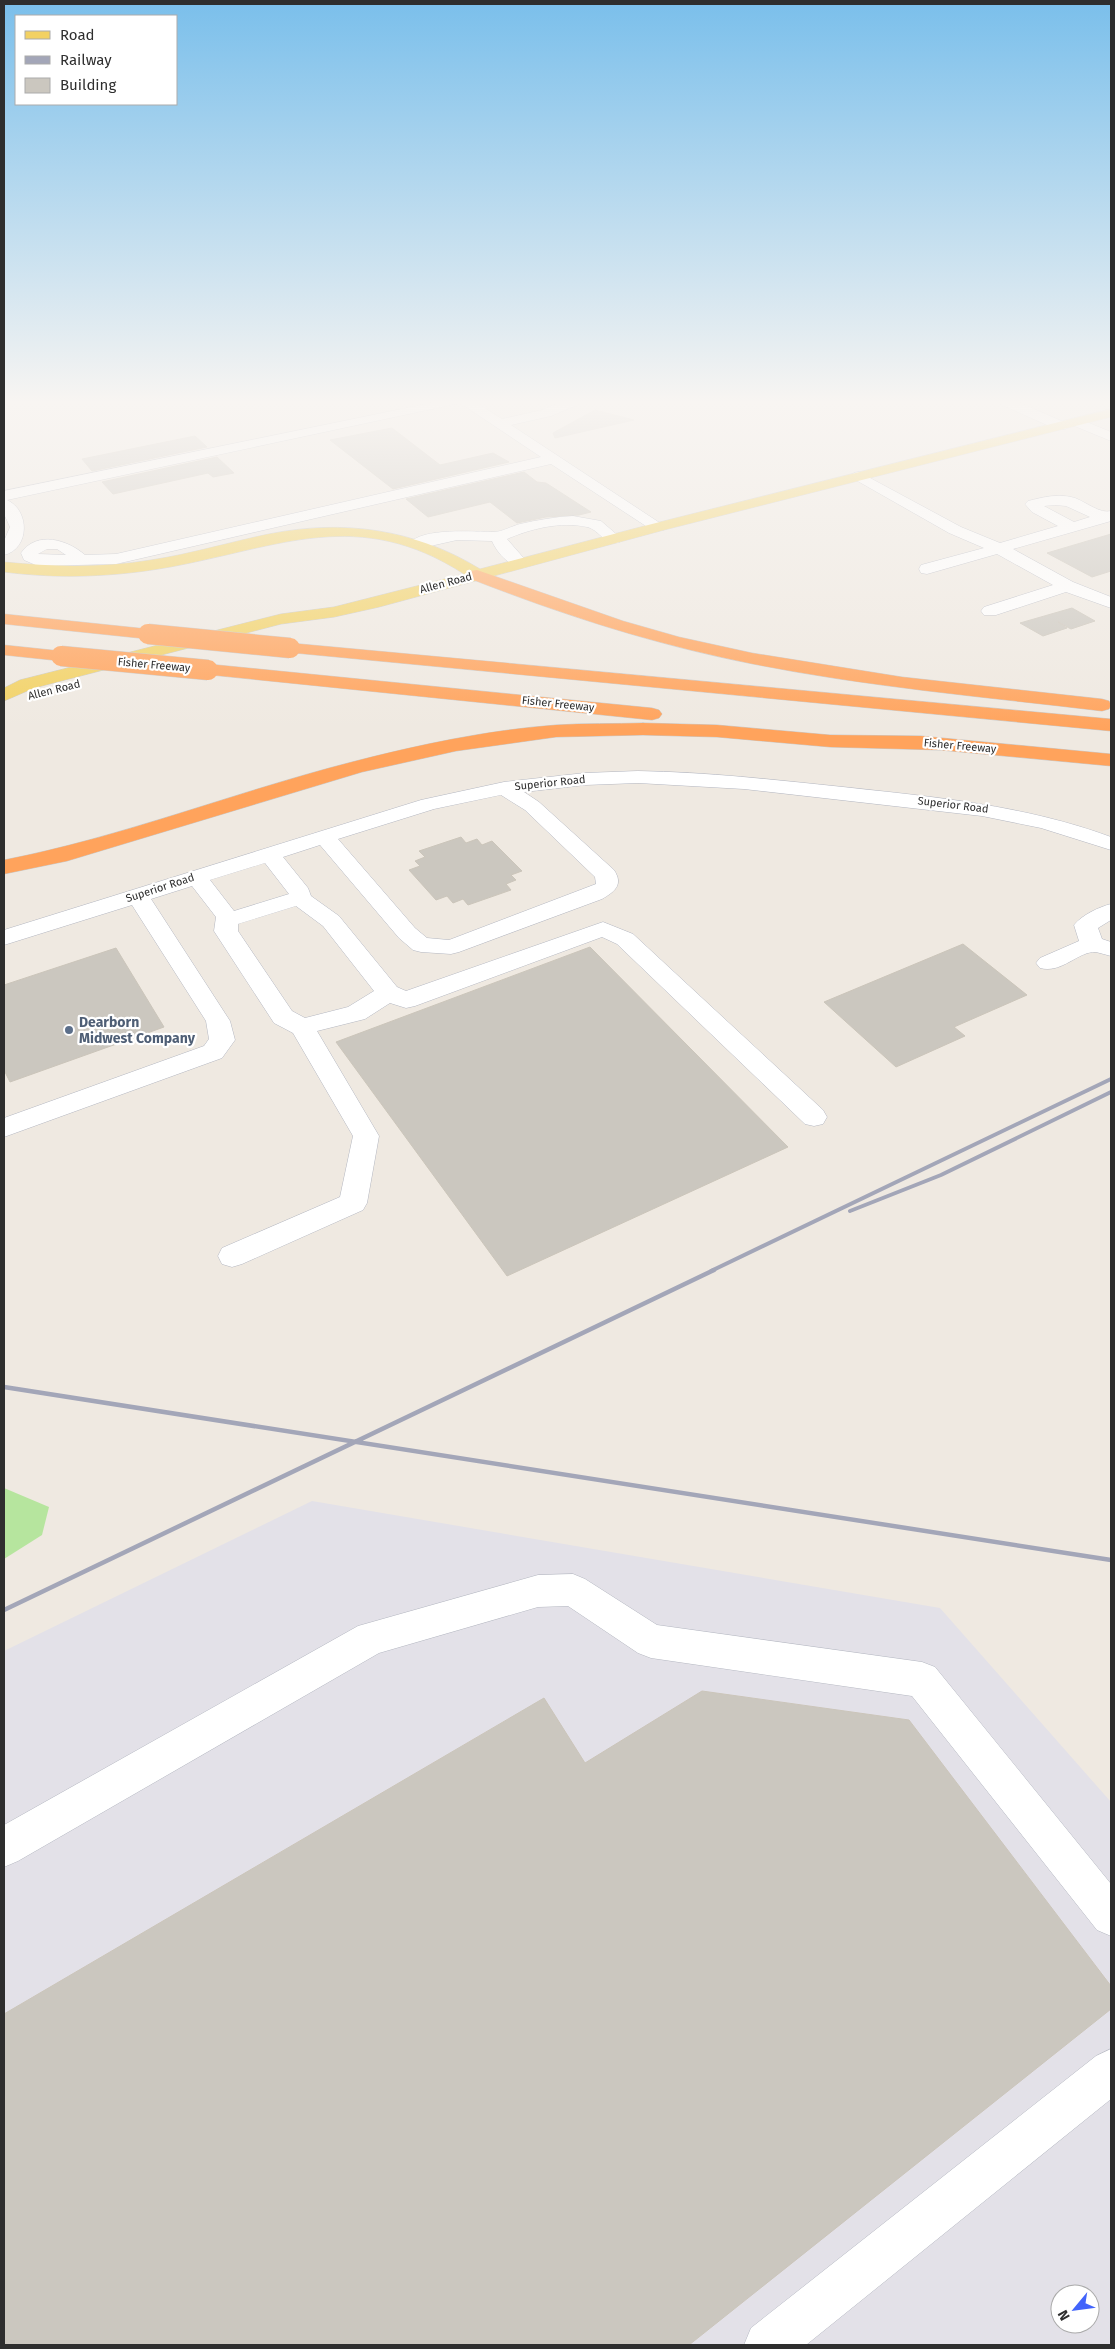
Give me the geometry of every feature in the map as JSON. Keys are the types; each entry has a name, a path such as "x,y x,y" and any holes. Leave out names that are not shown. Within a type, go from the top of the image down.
{"highway":[{"path":"477,575 575,613 653,636 746,658 855,676 1111,706"},
{"path":"4,619 290,648 1111,725"},
{"name":"Fisher Freeway","path":"4,650 1111,760"},
{"path":"4,867 60,856 357,767 447,746 506,737 556,731 643,729 717,731 830,741 939,744"}],"main road":[{"name":"Allen Road","path":"4,700 35,695 289,628 334,612 718,512"},
{"path":"4,567 69,572 113,571 172,562 284,536 347,530 402,538 455,559 477,575"},
{"path":"4,577 42,581 89,581 140,577 320,539 384,544 477,575"},
{"name":"Allen Road","path":"4,695 28,684 281,619 334,612"}],"street":[{"path":"4,550 13,541 18,528 18,522 10,512"},
{"path":"82,561 105,561 126,557 323,512"},
{"path":"634,512 658,527"},
{"path":"925,512 955,530 999,548 1067,586 1111,603"},
{"path":"1042,512 1072,527"},
{"path":"1095,512 1108,517"},
{"path":"927,569 1108,517"},
{"path":"417,544 444,536 461,534 498,537 506,533 551,523 578,521 598,525 614,539"},
{"path":"498,537 501,544 520,564"},
{"path":"952,549 967,557"},
{"path":"990,611 1067,586"},
{"name":"Superior Road","path":"4,938 428,804 504,788 546,782 610,778 719,781 989,808 1061,826 1111,844"},
{"path":"324,836 407,933 421,945 451,947 594,894 607,887 606,875 532,806 504,788"},
{"path":"269,853 300,893 299,898"},
{"path":"196,876 227,917 226,931 283,1017 302,1027 366,1136 353,1203 232,1256"},
{"path":"4,1128 214,1052 222,1040 218,1021 137,895"},
{"path":"227,917 235,918 299,898"},
{"path":"299,898 331,921 388,994 406,1000 603,929 625,939 814,1117"},
{"path":"1048,963 1102,946 1086,925 1111,911"},
{"path":"302,1027 356,1013 388,994"},
{"path":"4,1847 371,1638 538,1591 573,1590 651,1641 922,1680 1111,1916"},
{"path":"768,2345 1111,2071"}],"shaded area":[{"path":"312,1501 940,1608 1111,1802 1111,2345 4,2345 4,1651"}],"green space":[{"path":"4,1488 49,1507 42,1535 4,1559"}],"building":[{"path":"421,512 450,512 428,517"},
{"path":"502,512 591,512 579,515 546,517 517,523"},
{"path":"1111,534 1111,571 1092,577 1047,553"},
{"path":"1072,608 1095,621 1071,629 1058,622 1067,628 1043,636 1020,623"},
{"path":"461,837 466,843 477,839 482,845 492,841 522,871 511,875 516,880 506,884 511,890 468,905 463,899 453,903 447,896 436,900 409,870 420,866 415,861 425,857 419,851"},
{"path":"963,944 1027,995 954,1027 965,1036 896,1067 824,1002"},
{"path":"590,947 788,1147 507,1276 336,1042"},
{"path":"116,948 164,1027 10,1082 4,1070 4,985"},
{"path":"702,1691 909,1720 1111,1986 1111,2009 689,2345 4,2345 4,2014 544,1698 585,1763"}],"railway":[{"path":"711,1271 1111,1079"},
{"path":"850,1211 941,1175 1111,1092"},
{"path":"355,1442 714,1270"},
{"path":"4,1387 355,1442"},
{"path":"4,1610 355,1442"},
{"path":"355,1442 1111,1560"}],"place":[{"name":"Dearborn Midwest Company","path":"69,1030"}]}
